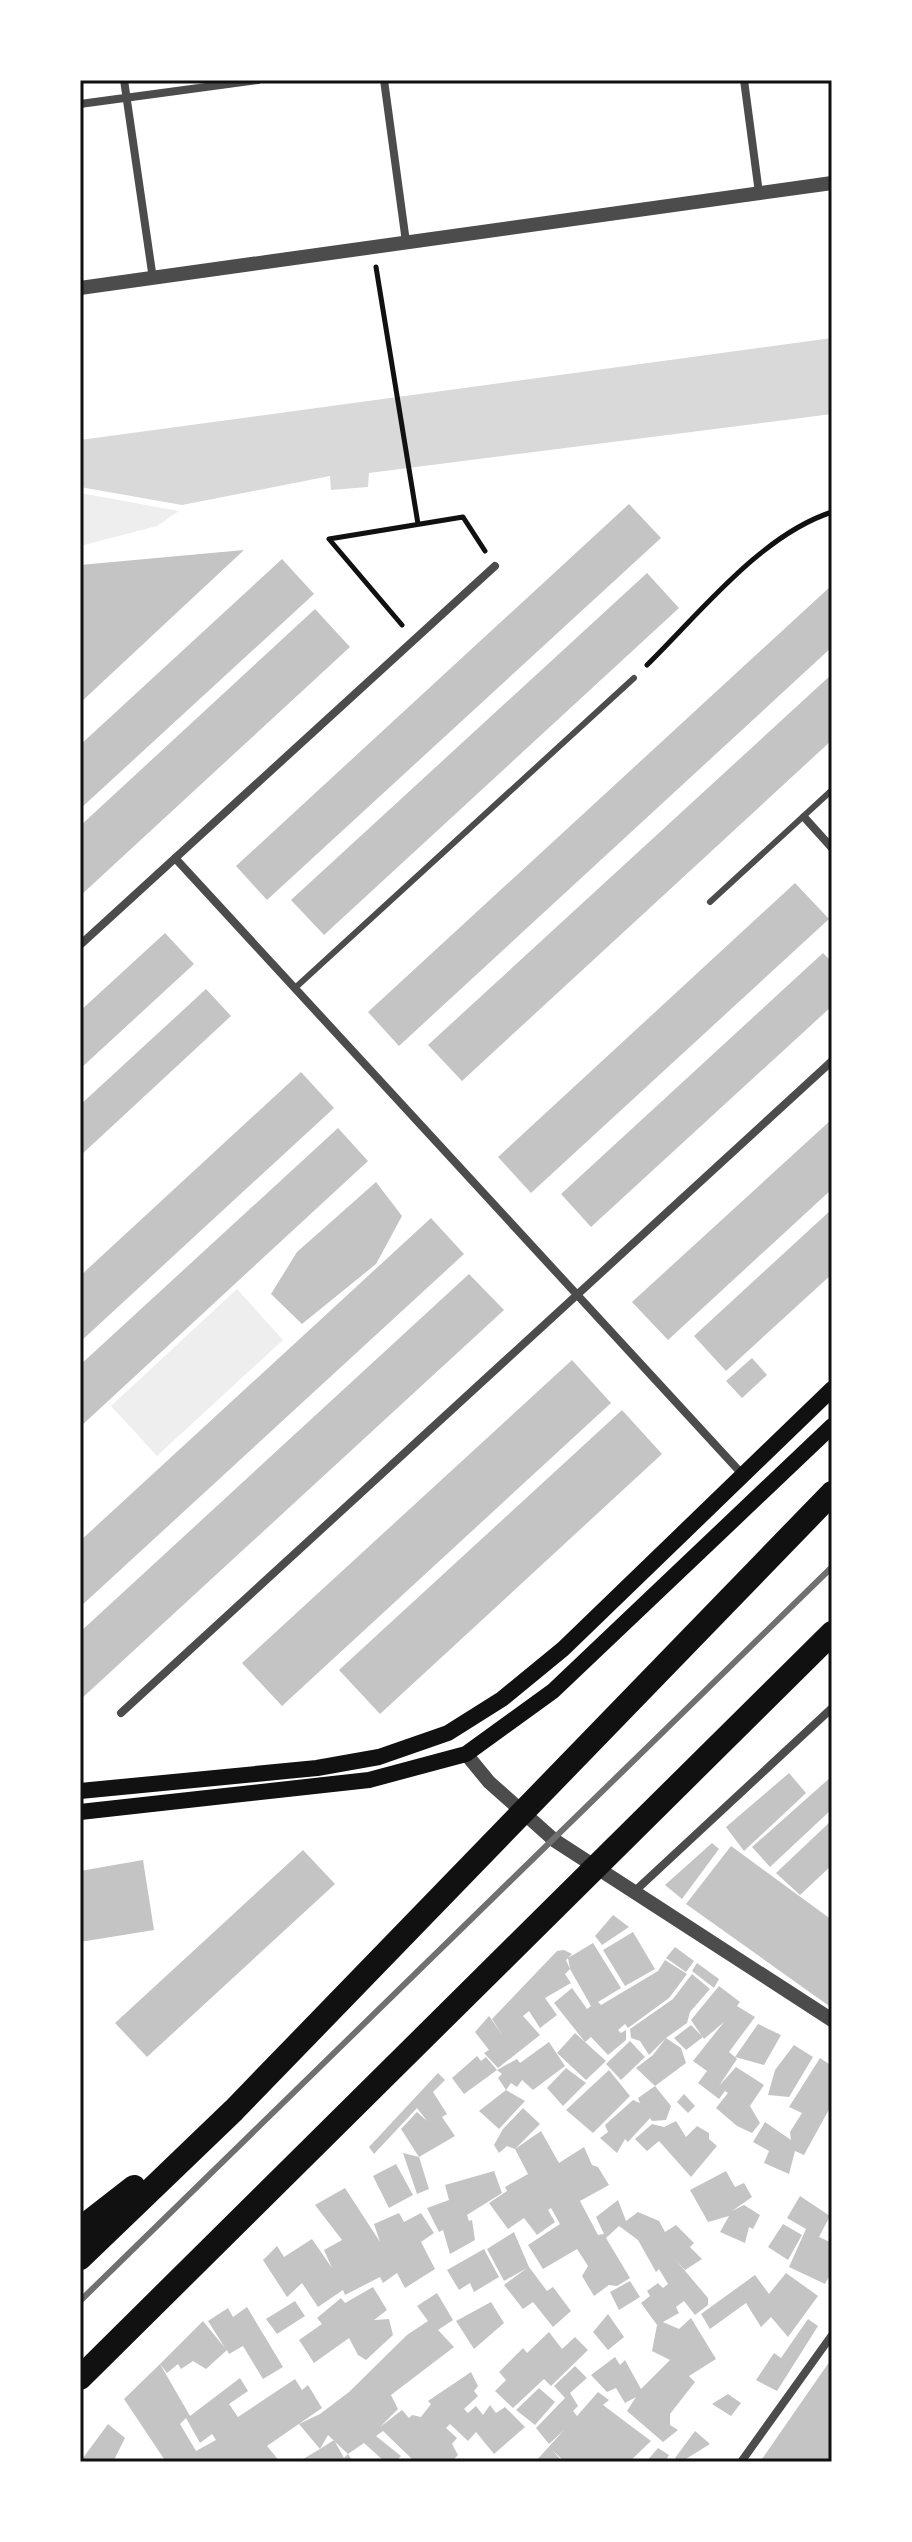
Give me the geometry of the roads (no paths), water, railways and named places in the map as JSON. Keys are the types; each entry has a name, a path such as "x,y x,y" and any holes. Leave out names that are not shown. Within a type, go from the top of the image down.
{"highway":[{"path":"80,2258 234,2110 832,1493"},
{"path":"80,2378 832,1633"},
{"path":"80,2229 234,2110"}],"main road":[{"path":"80,1791 317,1768 379,1757 448,1733 502,1699 563,1649 832,1389"},
{"path":"80,1812 369,1780 466,1754 553,1691 832,1426"},
{"path":"448,1733 466,1754"}],"street":[{"path":"124,80 153,279"},
{"path":"80,104 258,80"},
{"path":"384,80 406,242"},
{"path":"744,80 759,193"},
{"path":"80,288 832,183"},
{"path":"80,945 495,566"},
{"path":"804,817 832,848"},
{"path":"175,858 743,1475"},
{"path":"121,1713 832,1061"},
{"path":"635,1891 832,1708"},
{"path":"466,1754 489,1782 554,1840 832,2020"},
{"path":"741,2462 832,2335"}],"lane":[{"path":"295,988 634,678"},
{"path":"710,902 832,790"}],"railway":[{"path":"80,2301 832,1567"}]}
